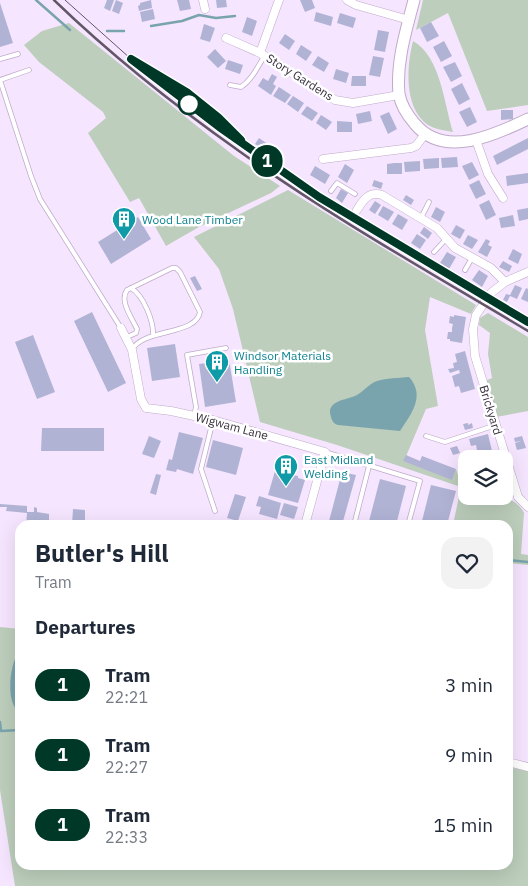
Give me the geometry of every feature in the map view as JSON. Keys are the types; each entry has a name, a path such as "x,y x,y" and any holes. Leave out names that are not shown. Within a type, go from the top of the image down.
{"street":[{"path":"203,0 205,9"},
{"name":"Story Gardens","path":"262,54 279,0"},
{"path":"347,0 356,5 409,20"},
{"path":"414,0 400,56 399,95 409,116 425,134 446,141 476,140 506,130 528,119"},
{"name":"Story Gardens","path":"226,38 262,54 335,100 353,103 399,95"},
{"path":"323,159 411,148 416,146 425,134"},
{"path":"476,140 488,174 503,198"},
{"path":"356,194 364,200"},
{"path":"357,210 369,195 377,194 437,228 455,248 496,272 505,282 528,272"},
{"name":"Brickyard","path":"505,282 490,293 476,315 473,329 474,356 518,497 528,507"},
{"name":"Wigwam Lane","path":"121,328 132,350 141,399 146,408 213,420 325,452"},
{"path":"306,520 325,452"},
{"path":"513,763 528,767"}],"lane":[{"path":"0,59 18,54"},
{"path":"230,85 241,87 245,85 250,80 262,54"},
{"path":"29,70 0,80 31,176 40,198 121,328"},
{"path":"331,191 337,182 356,194"},
{"path":"420,218 429,202"},
{"path":"434,252 446,238"},
{"path":"465,270 472,258"},
{"path":"127,337 136,333 137,329 124,302 124,294 131,288 172,268 176,268 180,272 200,312 199,317 195,322 152,336 134,346 132,350"},
{"path":"131,288 138,292 152,322 152,336"},
{"path":"194,416 196,407 187,354 226,348"},
{"path":"213,420 201,469 215,511"},
{"path":"426,436 445,442 496,425"},
{"path":"325,452 420,481 409,520"},
{"path":"355,520 369,466"}],"shaded area":[{"path":"423,0 528,0 528,105 487,111 448,13 416,30"},
{"path":"69,23 234,156 280,186 271,193 199,227 166,246 139,198 130,202 88,133 106,118 103,112 39,62 24,45 42,31"},
{"path":"413,41 422,48 436,69 453,132 437,129 426,124 417,113 413,104 410,94 409,61"},
{"path":"288,190 476,305 471,314 430,297 425,330 438,406 426,409 404,461 452,479 456,469 458,486 337,445 260,422 233,309 219,269 194,237"},
{"path":"488,313 528,337 528,411 496,417 485,381 492,378 488,354 490,333 479,325 480,318"},
{"path":"409,377 414,384 417,398 412,411 400,431 338,425 333,421 330,411 334,404 357,395 377,381"},
{"path":"458,501 458,505 513,505 513,501 524,513 521,554 528,555 528,565 513,564 513,520 454,520"},
{"path":"0,627 15,628 15,870 513,870 513,768 528,771 528,886 15,886 0,790"},
{"path":"15,659 15,707 10,688 12,667"}],"building":[{"path":"107,0 114,0 110,11 104,8"},
{"path":"116,0 123,3 119,14 112,11"},
{"path":"151,0 152,8 139,11 138,6 140,3"},
{"path":"177,0 189,0 191,9 180,11"},
{"path":"216,0 226,0 227,7 217,8"},
{"path":"300,0 312,0 315,8 305,12"},
{"path":"0,3 13,43 0,47"},
{"path":"153,9 155,19 142,22 140,12"},
{"path":"316,12 333,17 331,26 314,21"},
{"path":"340,13 356,18 353,28 337,23"},
{"path":"247,17 257,21 252,36 242,32"},
{"path":"431,22 439,36 427,42 420,28"},
{"path":"204,24 215,28 210,42 200,39"},
{"path":"378,30 389,32 385,52 374,50"},
{"path":"285,34 295,41 289,50 279,43"},
{"path":"444,41 452,56 441,62 433,47"},
{"path":"301,45 312,52 306,61 296,54"},
{"path":"215,49 226,61 218,68 207,57"},
{"path":"318,56 329,63 324,72 312,65"},
{"path":"373,56 384,58 380,77 369,75"},
{"path":"228,60 243,65 240,74 225,69"},
{"path":"455,62 462,76 451,82 443,67"},
{"path":"336,69 349,73 346,83 333,79"},
{"path":"272,74 277,77 273,84 276,86 271,95 258,86 263,78 268,81"},
{"path":"352,76 366,76 366,86 351,86"},
{"path":"462,83 470,99 459,105 451,89"},
{"path":"279,87 291,95 285,103 273,96"},
{"path":"293,96 304,103 298,112 287,104"},
{"path":"307,106 318,113 312,121 301,114"},
{"path":"470,107 477,122 467,127 459,112"},
{"path":"501,110 513,110 513,119 501,120"},
{"path":"370,111 372,121 358,124 356,114"},
{"path":"389,112 397,129 388,134 380,116"},
{"path":"321,115 332,122 326,130 316,123"},
{"path":"337,121 352,122 352,132 337,132"},
{"path":"259,138 269,145 265,150 255,144"},
{"path":"528,138 528,149 497,165 493,156"},
{"path":"457,157 458,167 442,168 441,158"},
{"path":"439,158 439,168 424,169 423,159"},
{"path":"420,161 420,171 405,172 404,162"},
{"path":"472,162 479,175 469,180 462,166"},
{"path":"402,163 402,174 387,174 387,164"},
{"path":"345,164 354,170 347,183 338,177"},
{"path":"315,166 330,175 325,184 310,175"},
{"path":"528,173 528,183 507,186 506,176"},
{"path":"374,180 383,183 381,189 372,186"},
{"path":"479,180 486,194 476,199 469,185"},
{"path":"341,189 348,193 342,203 336,198"},
{"path":"406,195 414,200 411,205 403,200"},
{"path":"489,200 496,215 486,220 479,205"},
{"path":"375,201 381,205 375,214 369,210"},
{"path":"383,206 394,212 388,221 378,215"},
{"path":"436,207 445,212 440,222 431,217"},
{"path":"528,208 528,219 519,221 517,210"},
{"path":"398,214 408,220 402,230 392,224"},
{"path":"513,215 515,226 501,228 499,218"},
{"name":"Wood Lane Timber","path":"138,217 151,239 111,264 98,242"},
{"path":"456,225 465,230 460,239 451,234"},
{"path":"424,227 432,233 428,239 420,233"},
{"path":"417,234 426,240 420,249 411,243"},
{"path":"468,235 478,240 472,249 463,244"},
{"path":"486,239 490,241 488,245 492,247 487,257 478,252"},
{"path":"513,249 522,254 518,264 508,259"},
{"path":"447,252 456,257 449,269 440,263"},
{"path":"503,261 512,266 509,272 499,267"},
{"path":"479,270 488,276 482,287 472,280"},
{"path":"195,276 202,289 197,291 190,278"},
{"path":"515,285 522,288 517,299 510,296 507,302 503,300 506,294 510,295"},
{"path":"526,288 528,289 528,302 521,299"},
{"path":"92,312 126,383 108,392 74,321"},
{"path":"454,315 466,317 462,343 447,339 448,332 452,332 453,324 449,323 450,316 454,317"},
{"path":"33,335 55,392 37,399 15,342"},
{"path":"175,344 180,377 152,381 147,348"},
{"path":"465,351 475,389 461,393 459,386 455,387 452,376 460,373 459,370 450,373 448,369 454,368 453,363 457,362 455,354"},
{"name":"Windsor Materials Handling","path":"229,360 236,402 205,407 199,364"},
{"path":"468,423 468,425 472,423 473,428 465,430 463,424"},
{"path":"42,428 104,428 104,451 41,451"},
{"path":"179,432 203,438 193,474 177,469 176,472 166,470 169,459 172,460"},
{"path":"488,434 492,450 477,450 476,445 471,446 469,439"},
{"path":"149,436 161,441 154,458 142,454"},
{"path":"522,436 526,448 517,450 515,443 521,441 515,442 514,438"},
{"path":"213,440 243,448 236,475 206,467"},
{"path":"457,446 458,454 453,455 450,448"},
{"path":"406,455 420,461 422,456 456,469 452,480 403,461"},
{"name":"East Midland Welding","path":"275,471 298,476 298,478 305,480 298,503 268,495"},
{"path":"342,472 356,475 343,520 329,520"},
{"path":"156,474 161,475 156,495 150,493"},
{"path":"380,479 406,486 397,520 369,520"},
{"path":"431,485 456,491 448,520 422,520"},
{"path":"235,494 246,497 238,520 227,518"},
{"path":"259,496 281,503 277,519 259,514 261,507 256,506"},
{"path":"284,503 298,507 294,519 280,515"},
{"path":"0,504 27,506 27,512 34,512 34,507 37,508 37,512 49,514 49,520 26,520 27,513 6,511 7,507 0,507"},
{"path":"73,509 85,510 85,520 72,520"}],"waterway":[{"path":"36,0 70,30"},
{"path":"151,26 182,21 199,15 216,18 235,16"},
{"path":"107,31 124,31"},
{"path":"513,560 528,562"},
{"path":"0,722 1,731 15,730"}],"tram line":[{"path":"65,0 131,59 254,152 319,197 528,322"},
{"name":"1","path":"241,140 203,104 131,59 222,129 319,197 528,322"},
{"path":"168,80 203,104 225,125"}],"railway":[{"path":"54,0 143,79 239,151 345,222 528,331"}],"place":[{"name":"Wood Lane Timber","path":"124,240"},
{"name":"Windsor Materials Handling","path":"217,383"},
{"name":"East Midland Welding","path":"286,487"}]}
